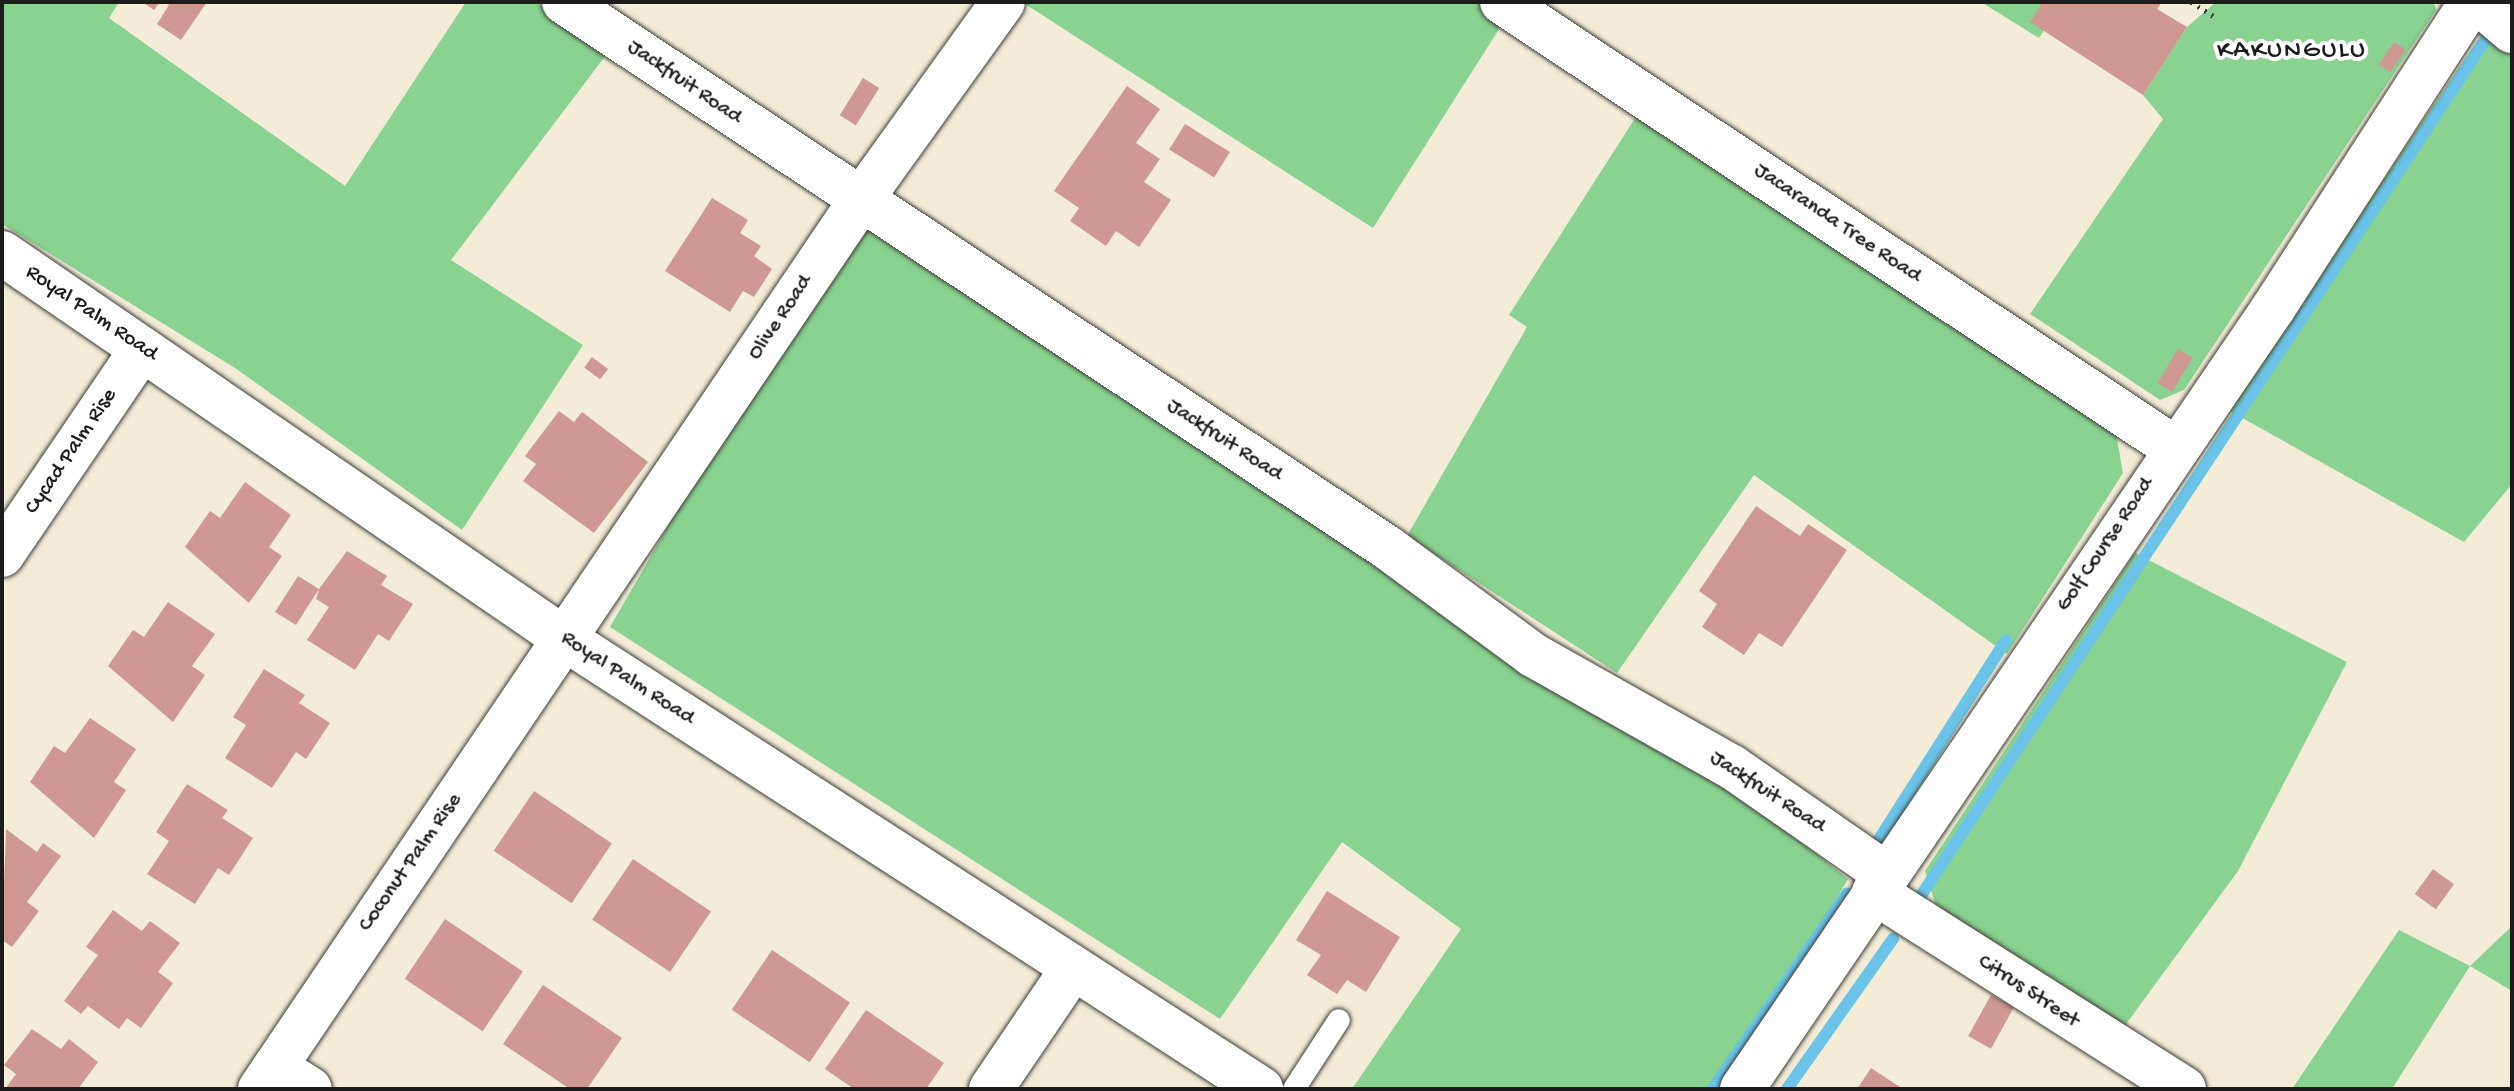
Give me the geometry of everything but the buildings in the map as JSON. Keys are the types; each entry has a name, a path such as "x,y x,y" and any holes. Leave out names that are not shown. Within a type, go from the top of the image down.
{"street":[{"name":"Jackfruit Road","path":"564,2 1388,548 1533,655 1732,767 1880,883"},
{"name":"Olive Road","path":"565,639 860,201 1003,2"},
{"name":"Jacaranda Tree Road","path":"1502,2 2173,447"},
{"name":"Golf Course Road","path":"1742,1089 2173,447 2274,307 2471,2"},
{"path":"2478,2 2512,31"},
{"name":"Royal Palm Road","path":"2,253 565,639 1261,1089"},
{"name":"Cycad Palm Rise","path":"2,555 142,349"},
{"name":"Coconut Palm Rise","path":"282,1082 565,639"},
{"name":"Citrus Street","path":"1880,883 2184,1089"},
{"path":"991,1089 1073,968"}],"lane":[{"path":"1294,1089 1339,1020"}],"path":[{"path":"2191,2 2213,16"}],"green space":[{"path":"2,2 119,2 109,18 345,186 466,2 535,2 609,51 451,260 583,345 462,530 235,368 2,224"},
{"path":"1022,2 1482,2 1506,18 1373,228"},
{"path":"1981,2 2062,2 2039,38"},
{"path":"2216,2 2434,2 2436,10 2184,390 2160,400 2030,314 2163,119 2143,95 2187,27"},
{"path":"2487,26 2512,45 2512,484 2464,542 2228,410"},
{"path":"1641,109 2114,422 2123,473 2007,654 1754,475 1617,673 1407,536 1527,327 1509,315"},
{"path":"868,224 1763,812 1848,879 1721,1089 1352,1089 1461,929 1342,842 1220,1019 610,627 712,450"},
{"path":"2135,553 2347,662 2238,871 2121,1031 1937,909 1925,871"},
{"path":"2512,926 2512,991 2470,966"},
{"path":"2399,930 2470,966 2392,1089 2292,1089"}],"waterway":[{"path":"1922,894 2484,42"},
{"path":"1878,841 2006,640"},
{"path":"1713,1089 1847,893"},
{"path":"1787,1089 1893,939"}],"district":[{"name":"KAKUNGULU","path":"2292,52"}]}
